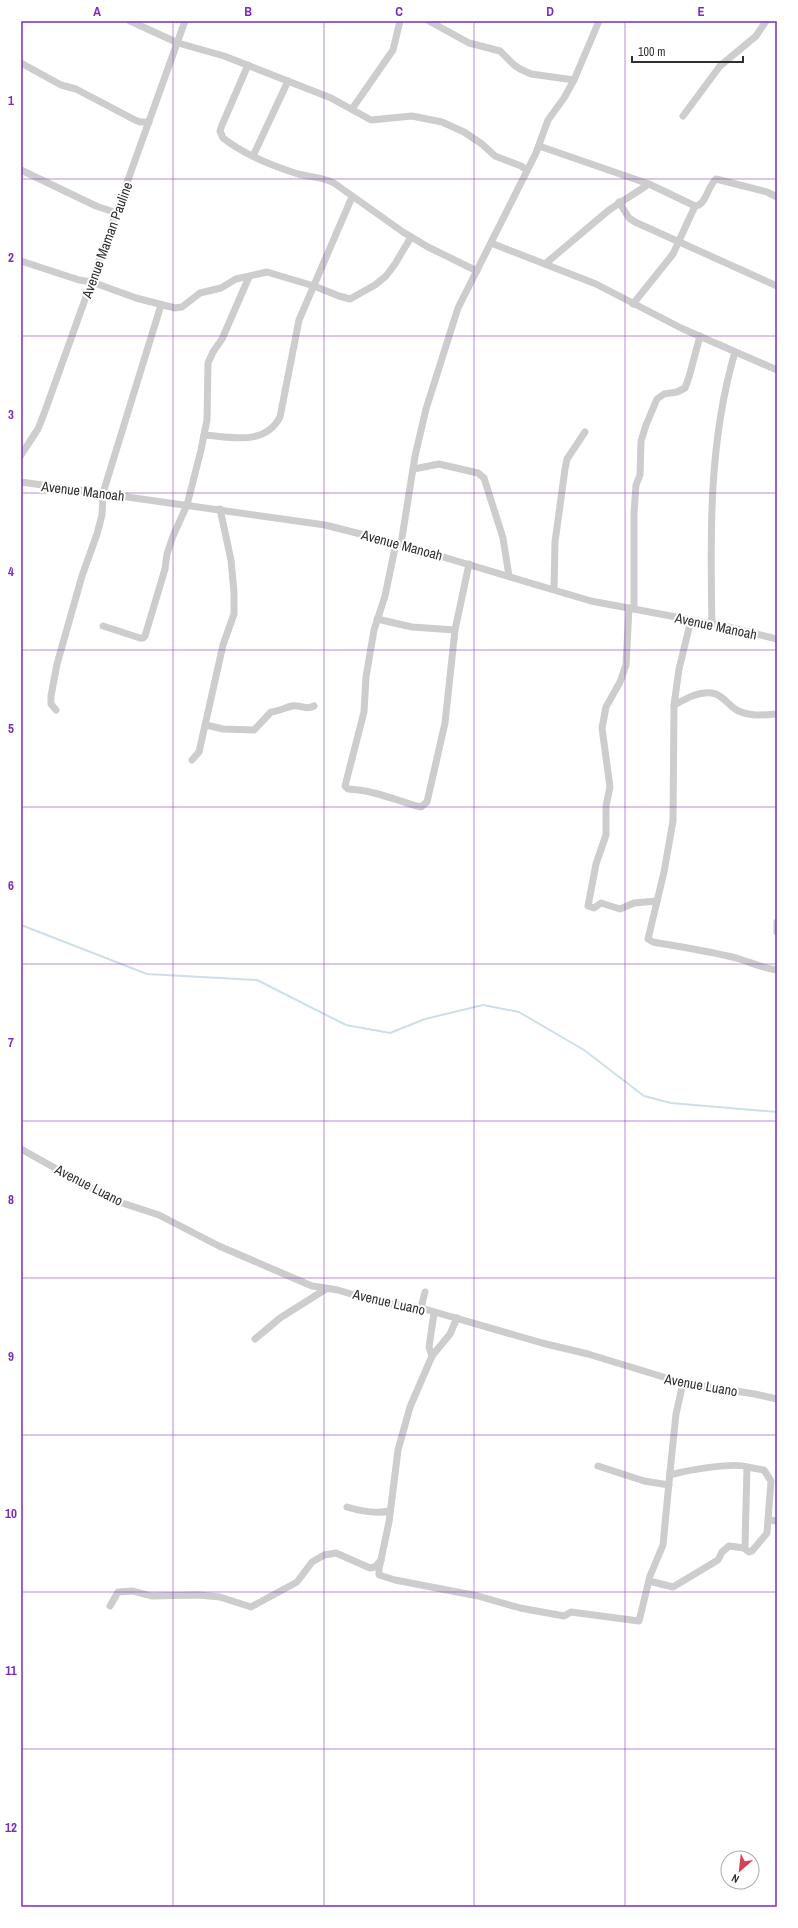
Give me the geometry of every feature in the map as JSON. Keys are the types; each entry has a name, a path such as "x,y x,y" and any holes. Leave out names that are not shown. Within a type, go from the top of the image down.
{"street":[{"path":"130,21 178,43 224,56 331,98 371,120 412,116 442,122 464,132 482,144 495,156 521,166 527,170"},
{"name":"Avenue Maman Pauline","path":"21,455 31,441 45,412 185,21"},
{"path":"352,109 393,50 400,21"},
{"path":"429,21 469,43 500,51 514,65 531,74 574,80"},
{"path":"469,564 455,630 445,723 429,798 423,805 417,806 378,793 348,789 345,787 364,712 368,662 377,618 385,596 399,543 415,456 426,409 458,308 539,146 548,120 564,98 574,80 599,21"},
{"path":"684,116 720,66 756,36 766,21"},
{"path":"21,63 61,85 76,89 135,120 140,122 149,122"},
{"path":"248,65 220,131 223,138 253,156 299,174 328,180 412,237 477,271"},
{"path":"253,156 288,81"},
{"path":"539,146 649,184 695,206"},
{"path":"21,170 96,206 117,213"},
{"path":"633,304 665,266 679,244 695,206 702,203 712,182 716,179 767,192 777,197"},
{"path":"544,264 619,202 649,184"},
{"path":"204,435 252,438 273,429 280,417 299,320 352,197"},
{"path":"619,202 629,218 635,222 679,244 777,286"},
{"path":"21,261 162,305 179,308 200,293 221,288 236,279 249,277 261,272 268,272 350,299 386,276 412,237"},
{"path":"491,243 596,284 633,304 700,336 777,370"},
{"path":"103,626 140,638 144,637 166,569 167,554 173,536 187,505 204,435 207,420 208,363 213,352 222,339 249,277"},
{"path":"56,710 51,704 51,696 57,664 82,576 97,534 102,515 103,493 162,305"},
{"path":"657,902 634,903 620,909 601,903 594,908 588,906 596,864 606,835 606,806 610,788 602,728 606,707 620,682 626,665 631,608 634,513 636,485 640,475 641,441 646,424 657,399 664,394 676,392 685,388 700,336"},
{"path":"712,624 710,583 712,484 726,387 736,352"},
{"path":"554,590 555,542 564,469 567,459 585,432"},
{"path":"414,468 439,464 478,473 484,478 503,538 509,576"},
{"name":"Avenue Manoah","path":"21,482 325,525 399,543 591,601 712,624 777,639"},
{"path":"192,760 199,752 223,645 234,614 231,560 220,509"},
{"path":"377,618 412,627 455,630"},
{"path":"691,620 678,675 674,705 673,821 657,902 648,936 650,941 720,954 744,960 756,966 777,970"},
{"path":"674,705 693,695 712,693 720,696 736,710 752,715 777,714"},
{"path":"206,726 223,729 254,730 270,712 282,711 293,706 304,709 314,706"},
{"path":"777,922 777,932"},
{"name":"Avenue Luano","path":"21,1149 110,1199 159,1215 219,1246 242,1254 306,1283 326,1289 338,1290 377,1302 421,1308 542,1343 588,1354 683,1384 755,1394 777,1399"},
{"path":"255,1339 280,1318 326,1289"},
{"path":"421,1308 425,1292"},
{"path":"432,1356 429,1347 434,1313"},
{"path":"456,1318 450,1334 432,1356 415,1394 400,1439 390,1511 381,1560 380,1575 387,1578 455,1593 478,1596 520,1608 564,1616 571,1612 600,1614 608,1618 639,1621 649,1581 663,1545 676,1414 683,1384"},
{"path":"649,1581 673,1586 718,1560 722,1552 729,1546 744,1548 751,1552 756,1548 759,1541 767,1533 771,1481 764,1470 739,1465 710,1467 674,1474 670,1472"},
{"path":"598,1466 644,1482 669,1485"},
{"path":"744,1548 747,1467"},
{"path":"347,1507 358,1511 382,1513 390,1511"},
{"path":"769,1520 777,1521"},
{"path":"110,1606 118,1592 133,1591 151,1596 220,1596 251,1607 297,1582 312,1562 324,1555 336,1553 370,1568 375,1567 381,1560"}],"waterway":[{"path":"21,925 147,974 257,980 346,1025 390,1033 425,1019 483,1005 519,1012 584,1050 644,1096 671,1103 777,1112"}]}
